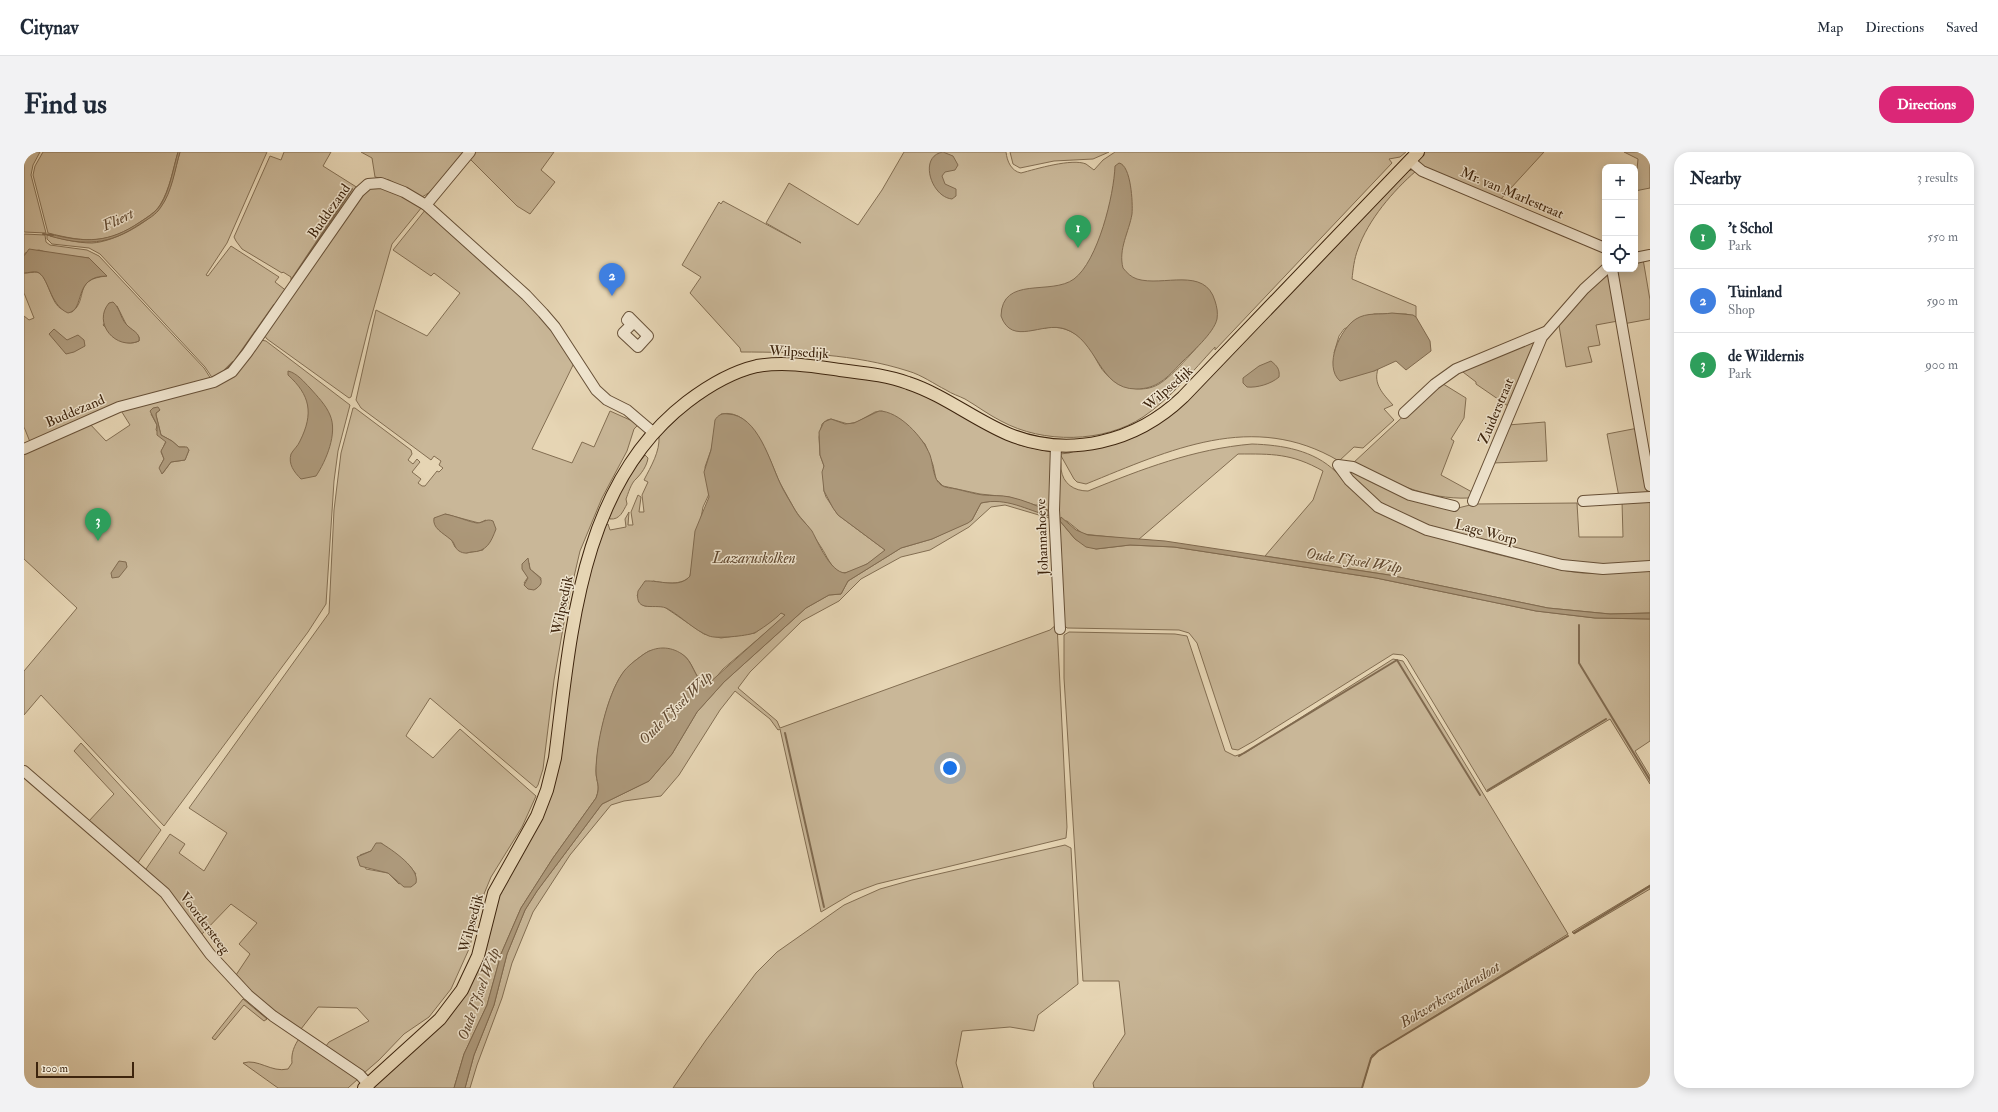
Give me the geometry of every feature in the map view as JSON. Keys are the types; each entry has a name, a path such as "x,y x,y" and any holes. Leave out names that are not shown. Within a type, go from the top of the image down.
{"main road":[{"name":"Wilpsedijk","path":"366,1086 440,1019 462,990 474,966 494,893 531,828 549,785 555,758 572,628 590,552 616,488 632,462 654,433 676,410 702,390 719,380 756,366 782,364 868,373 907,382 928,391 1006,433 1029,441 1056,445 1082,446 1107,441 1139,430 1165,414 1201,379 1418,152"}],"street":[{"path":"426,205 470,152"},
{"name":"Mr. van Marlestraat","path":"1410,161 1422,171 1602,247"},
{"name":"Buddezand","path":"24,449 119,407 214,382 227,375 247,353 359,192 366,185 374,183 384,184 426,205 526,295 543,313 555,327 594,389 608,400 627,410 654,433"},
{"path":"1638,257 1650,255"},
{"name":"Zuiderstraat","path":"1473,501 1545,332 1584,289 1603,272"},
{"path":"1613,272 1650,486"},
{"name":"Zuiderstraat","path":"1404,413 1434,384 1456,369 1545,332"},
{"name":"Johannahoeve","path":"1056,445 1054,510 1060,629"},
{"name":"Lage Worp","path":"1454,506 1410,495 1353,467 1338,465 1348,480 1378,507 1427,530 1562,565 1603,569 1650,566"},
{"path":"1583,501 1650,497"},
{"name":"Voordersteeg","path":"24,771 165,893 210,954 248,995 273,1016 360,1075 366,1086"}],"shaded area":[{"path":"24,152 40,152 33,165 31,175 46,233 24,232"},
{"path":"43,152 178,152 171,179 163,199 151,215 116,235 95,240 84,240 48,233 33,175 35,166"},
{"path":"180,152 267,152 227,243 206,275 208,276 231,246 279,277 275,282 288,292 237,363 213,379 205,367 100,254 89,248 52,244 47,239 47,235 81,242 101,242 122,235 143,223 159,209 167,196"},
{"path":"284,152 331,152 323,166 358,188 294,283 291,281 291,277 242,249 234,237 270,156 281,160"},
{"path":"361,152 464,153 437,185 426,195 421,197 389,180 375,177 372,158"},
{"path":"473,152 554,152 541,170 555,182 530,214 517,206 470,159"},
{"path":"904,152 1006,152 1007,159 1012,168 1021,173 1072,162 1086,164 1094,170 1103,160 1115,152 1406,152 1400,157 1389,159 1392,163 1215,350 1215,347 1163,402 1143,417 1127,426 1092,436 1054,437 1035,434 996,419 965,399 918,375 888,365 826,355 741,352 740,348 690,293 701,277 682,265 719,202 721,204 723,201 801,243 766,223 789,183 858,225 882,190","holes":["1202,289 1212,329 1202,342 1165,380 1153,387 1138,389 1124,386 1111,379 1102,369 1085,341 1073,333 1060,328 1045,328"]},
{"path":"1010,152 1109,152 1093,159 1054,161 1020,168 1013,164"},
{"path":"1423,152 1544,152 1499,201 1433,174 1418,162"},
{"path":"1624,152 1650,152 1650,188 1638,190 1638,164 1638,159"},
{"path":"1405,171 1416,171 1390,197 1368,227 1362,238 1357,253 1352,279 1416,306 1416,317 1406,314 1374,314 1344,329 1339,336 1334,353 1374,371 1378,369 1378,384 1393,405 1384,409 1394,420 1363,448 1354,447 1339,461 1307,446 1275,438 1243,437 1212,441 1180,448 1086,484 1077,482 1074,479 1060,454 1069,453 1151,426"},
{"path":"385,187 422,207 392,244 369,325 351,397 349,398 267,339 264,335 358,198 368,188"},
{"path":"426,209 531,302 575,361 532,449 572,463 582,442 594,447 610,411 639,424 634,429 627,451 602,498 580,551 566,611 554,680 543,769 536,788 430,698 406,736 433,758 460,729 536,796 522,827 491,877 484,894 469,949 451,989 429,1017 404,1034 364,1073 326,1046 329,1042 369,1021 357,1008 318,1007 301,1029 274,1012 234,978 250,954 239,944 257,923 231,904 200,936 146,869 170,834 185,844 179,853 204,871 227,833 189,808 329,613 334,510 341,453 353,408 411,450 412,454 408,460 413,464 417,459 420,462 412,472 421,479 418,483 422,486 425,486 437,471 439,472 443,468 439,465 441,461 434,456 431,460 361,408 356,400 376,310 427,336 460,293 434,273 431,276 393,250","holes":["445,514 479,523 486,520 483,550 466,553 455,547 451,539 438,529","529,563 530,569 541,578 540,585 536,589 524,583 528,577 523,570","381,843 409,865 416,874 399,884 388,873 366,869 360,855 371,851"]},
{"path":"24,234 45,235 46,242 50,245 87,250 99,256 204,368 211,379 30,442 24,427 24,316 29,320 34,318 24,293 24,273 37,272 41,274 57,305 61,309 72,312 80,301 85,285 89,281 96,278 107,276 89,258 52,254 39,250 25,253 24,256","holes":["117,306 126,324 139,337 139,341 134,343 124,342 103,325"]},
{"path":"1643,259 1650,300 1650,319 1623,324 1616,272 1638,272 1638,260"},
{"path":"1607,272 1609,272 1618,321 1596,325 1600,345 1588,347 1592,362 1566,367 1558,320"},
{"path":"1535,337 1534,352 1511,408 1476,384 1476,382 1459,369"},
{"path":"261,340 266,341 350,405 338,451 334,481 326,604 308,632 164,826 41,695 24,715 24,671 77,608 24,559 24,451 88,422 106,441 130,425 120,409 214,384","holes":["160,410 156,413 161,435 179,447 185,447 189,450 185,460 171,462 163,473 160,466 164,459 161,452 166,441 156,430 157,425 151,414"]},
{"path":"795,369 881,380 919,392 1019,445 1051,452 1053,455 1049,511 1040,505 1035,505 1009,497 980,494 943,486 936,479 933,465 925,444 908,426 882,411 875,412 857,422 848,424 831,419 827,420 822,424 819,437 820,455 824,466 824,491 826,497 838,515 885,550 864,566 850,572 839,572 831,564 810,530 795,510 780,483 766,450 752,427 743,419 733,414 721,414 705,467 709,494 703,507 690,576 678,583 653,581 637,595 641,604 645,606 663,606 704,634 721,638 755,633 781,613 785,616 723,669 713,681 705,686 686,657 680,654 649,651 635,661 623,673 612,694 604,720 598,748 596,775 598,787 596,798 553,858 521,908 501,954 487,1005 464,1054 454,1088 369,1088 446,1018 495,902 544,812 575,632 602,527 608,524 610,530 626,527 625,519 629,512 628,525 633,525 631,512 638,495 641,497 639,512 644,512 642,495 648,482 644,480 657,453 659,436 698,399 730,381 762,370"},
{"path":"1440,382 1466,398 1464,418 1451,439 1454,441 1441,475 1472,492 1469,498 1453,498 1423,493 1394,483 1352,464"},
{"path":"1545,422 1547,461 1492,463 1508,425"},
{"path":"1638,428 1649,492 1619,497 1607,434"},
{"path":"1252,444 1286,447 1318,458 1336,472 1364,501 1376,511 1400,523 1437,537 1496,554 1571,572 1600,573 1650,570 1650,613 1610,614 1548,608 1389,575 1265,556 1313,500 1323,471 1301,461 1281,456 1238,454 1138,540 1083,534 1067,521 1060,521 1075,539 1096,549 1130,545 1174,547 1376,578 1536,611 1595,618 1650,619 1650,741 1635,751 1650,776 1650,784 1610,719 1487,792 1407,659 1403,655 1393,654 1254,741 1238,750 1232,749 1197,643 1189,633 1179,630 1067,628 1064,625 1058,481 1060,459 1062,474 1067,483 1078,490 1088,491 1168,461 1210,450"},
{"path":"645,455 648,458 646,464 642,472 631,486 626,499 627,504 619,517 610,519 608,514 623,483"},
{"path":"1346,467 1458,508 1474,504 1577,503 1579,537 1623,537 1622,501 1650,498 1650,563 1628,566 1577,564 1499,547 1400,516 1360,491"},
{"path":"992,501 1010,502 1050,516 1049,518 1005,505 991,507 969,527 930,550 901,557 861,579 839,601 802,621 750,672 738,688 777,721 780,728 1050,630 1057,624 1067,827 1066,838 877,884 853,893 821,912 780,729 778,730 770,719 735,691 720,710 679,775 661,796 624,801 611,805 570,855 533,912 512,963 502,998 470,1088 465,1088 474,1055 494,1005 507,954 525,910 537,891 602,804 649,781 672,754 697,712 724,682 806,608 829,595 841,594 848,581 901,548 932,539 972,520 981,503"},
{"path":"1069,632 1175,634 1187,636 1225,751 1235,756 1245,753 1393,659 1403,661 1568,934 1372,1055 1362,1088 1094,1088 1093,1083 1125,1034 1119,981 1083,981 1064,678 1064,635"},
{"path":"81,743 161,830 137,864 88,822 114,794 74,751"},
{"path":"1065,845 1071,848 1078,984 1038,1015 1034,1031 1010,1027 962,1031 956,1063 963,1088 673,1088 706,1040 756,973 777,952 844,905 880,889 912,880"},
{"path":"1650,885 1650,889 1574,934 1572,932"},
{"path":"243,999 267,1019 264,1021 244,1005 215,1040 212,1038"},
{"path":"300,1037 359,1078 348,1088 278,1088 243,1063 254,1062 276,1069 288,1069 292,1063 293,1050"}],"water":[{"path":"178,152 180,152 173,180 165,201 159,210 149,219 118,236 96,242 74,241 50,236 50,234 75,239 97,239 118,234 146,218 157,209 164,198"},
{"path":"943,152 953,156 958,165 955,170 945,172 942,176 945,184 956,189 956,196 952,199 945,197 938,191 930,176 929,168 931,161 935,155"},
{"path":"1119,163 1123,165 1129,177 1132,202 1131,221 1124,241 1122,254 1123,268 1129,275 1137,279 1147,281 1182,280 1202,284 1210,290 1217,310 1217,319 1212,330 1166,378 1156,385 1136,389 1123,387 1114,381 1106,373 1085,343 1076,335 1065,329 1056,327 1020,332 1012,330 1006,325 1001,316 1003,303 1010,295 1029,288 1064,284 1074,279 1083,270 1097,243 1103,227 1112,193 1115,166"},
{"path":"29,249 89,258 107,276 96,277 89,281 81,293 77,306 73,311 68,313 57,304 41,275 37,272 24,273 24,256"},
{"path":"113,302 126,324 139,336 139,341 130,343 122,342 115,339 109,333 103,319 104,311 109,303"},
{"path":"1392,313 1413,315 1416,317 1430,341 1431,351 1406,370 1396,361 1374,371 1340,381 1335,374 1333,357 1339,339 1344,331 1350,324 1360,317"},
{"path":"54,329 67,340 78,335 84,340 85,346 74,352 66,354 49,334"},
{"path":"1271,361 1278,368 1279,377 1268,384 1255,387 1247,387 1243,383 1243,378 1259,366"},
{"path":"288,371 300,378 324,404 330,415 333,430 330,447 320,470 316,476 301,479 292,468 290,458 304,431 307,422 308,405 301,390 288,375"},
{"path":"158,407 160,410 156,413 156,415 161,435 179,447 187,447 189,450 185,460 171,462 162,474 159,468 164,459 161,451 166,442 157,435 157,425 150,411 153,408"},
{"name":"Lazaruskolken","path":"879,411 894,415 916,433 927,448 936,479 941,485 980,495 1015,498 1049,511 1050,516 1008,503 981,503 972,520 968,523 932,539 901,548 848,581 841,594 829,595 806,608 724,682 697,712 672,754 649,781 602,804 537,891 525,910 507,954 494,1005 474,1055 465,1088 454,1088 464,1054 487,1005 501,954 521,908 553,858 596,798 598,787 596,775 598,748 603,721 617,683 626,668 649,651 658,648 668,648 677,651 686,657 698,678 705,686 785,615 781,613 754,633 731,637 713,637 698,630 668,609 663,607 647,606 639,603 638,591 645,581 675,583 686,580 690,576 695,531 709,497 704,472 711,450 715,420 722,414 738,416 747,422 755,431 762,441 782,486 797,513 812,531 825,556 834,568 845,573 867,564 885,550 838,515 833,508 824,491 822,472 824,466 820,455 819,432 824,422 831,419 845,424 854,423"},
{"path":"445,514 477,523 491,520 493,521 496,529 490,542 485,548 476,552 462,553 457,550 452,540 435,525 434,518"},
{"path":"1061,517 1076,530 1088,535 1165,541 1389,575 1548,608 1610,614 1650,613 1650,619 1595,618 1536,611 1376,578 1174,547 1130,545 1096,549 1086,547 1075,539 1060,521"},
{"path":"528,558 530,569 541,581 541,584 534,590 528,589 524,585 528,578 522,569 522,564"},
{"path":"119,561 126,562 127,567 119,577 112,578 111,573"},
{"path":"376,843 381,843 392,850 410,866 414,871 416,883 411,887 404,887 388,873 360,866 357,857 371,851"}],"waterway":[{"path":"292,279 352,189"},
{"name":"Fliert","path":"43,234 53,235"},
{"path":"236,359 274,305"},
{"path":"225,370 233,362"},
{"path":"1579,625 1579,663 1650,780"},
{"path":"1239,756 1397,660 1480,795"},
{"path":"1488,790 1606,719"},
{"path":"785,733 824,907"},
{"name":"Bolwerksweidensloot","path":"1574,933 1650,886"},
{"name":"Bolwerksweidensloot","path":"1362,1088 1371,1058 1378,1051 1568,936"}],"place":[{"name":"'t Schol","path":"1078,248"},
{"name":"Tuinland","path":"612,296"},
{"name":"de Wildernis","path":"98,541"}],"water label":[{"name":"Oude IJssel Wilp","path":"1354,561"},
{"name":"Oude IJssel Wilp","path":"676,708"},
{"name":"Oude IJssel Wilp","path":"479,994"}]}
